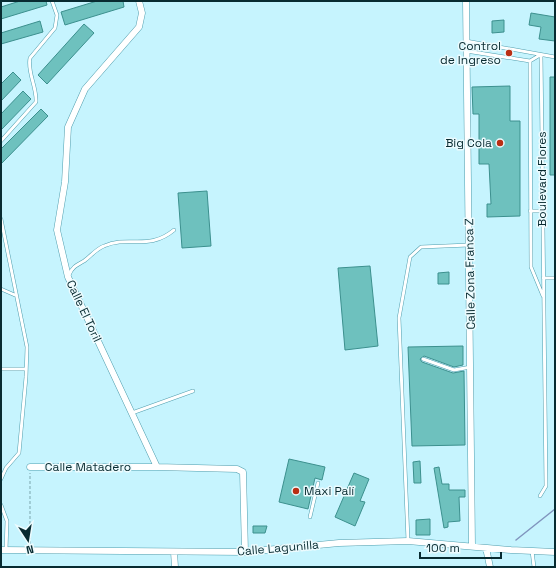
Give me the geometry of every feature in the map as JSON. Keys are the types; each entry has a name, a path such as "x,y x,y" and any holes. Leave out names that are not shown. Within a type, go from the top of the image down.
{"street":[{"name":"Calle El Toril","path":"139,1 142,12 139,26 85,89 68,127 65,182 57,230 68,277 157,467"},
{"name":"Calle Zona Franca Z","path":"466,1 472,546"},
{"name":"Calle Matadero","path":"30,467 157,467"},
{"path":"157,467 240,469 244,476 245,552"},
{"name":"Calle Lagunilla","path":"4,550 245,552 339,543 408,541 555,552"},
{"path":"486,548 490,567"},
{"path":"174,552 175,567"}],"lane":[{"path":"1,141 36,102 37,93 29,64 30,58 55,28 57,15 52,1"},
{"path":"466,41 555,57"},
{"path":"489,55 490,45"},
{"path":"466,51 530,61 541,55"},
{"name":"Boulevard Flores","path":"540,496 546,486 541,55"},
{"name":"Boulevard Flores","path":"530,61 531,267 545,303"},
{"path":"530,211 543,211"},
{"path":"1,214 27,347 19,453 6,468 1,479"},
{"path":"68,277 74,266 105,245 125,242 153,242 174,230"},
{"path":"408,541 400,318 407,271 410,257 421,247 469,245"},
{"path":"543,278 555,278"},
{"path":"1,289 5,293 17,296"},
{"path":"423,359 454,370 471,367"},
{"path":"1,369 26,369"},
{"path":"132,414 193,391"},
{"path":"310,517 318,483"},
{"path":"1,505 7,521 4,550"},
{"path":"532,551 534,567"}],"path":[{"name":"Calle Matadero","path":"30,467 30,550"}],"building":[{"path":"20,1 46,1 47,5 1,19 1,7"},
{"path":"97,1 123,1 124,7 65,25 61,12"},
{"path":"531,13 555,17 555,41 539,39 541,27 529,25"},
{"path":"504,20 504,32 492,33 492,21"},
{"path":"40,21 43,32 1,44 1,33"},
{"path":"84,24 94,33 47,84 38,75"},
{"path":"13,72 21,80 1,101 1,84"},
{"path":"550,77 555,77 555,175 550,175"},
{"path":"510,86 510,121 520,121 520,216 487,217 487,204 491,204 489,164 479,164 479,114 473,114 472,87"},
{"path":"23,91 31,99 1,130 1,114"},
{"path":"41,109 48,116 1,164 1,149"},
{"path":"207,191 211,246 182,248 178,193"},
{"path":"370,266 378,346 345,350 338,268"},
{"path":"449,272 449,284 438,284 438,273"},
{"path":"463,346 463,365 454,367 424,356 420,359 422,362 453,373 464,371 465,445 412,446 408,347"},
{"name":"Maxi Palí","path":"289,459 325,467 322,480 315,478 308,509 279,502"},
{"path":"420,461 421,483 414,483 413,462"},
{"path":"439,467 442,484 449,484 449,490 465,490 465,497 459,497 460,521 448,522 448,527 444,528 434,468"},
{"path":"354,473 369,479 360,501 365,502 355,526 335,517"},
{"path":"430,519 430,535 416,535 416,520"},
{"path":"253,526 267,526 265,533 253,533"}],"waterway":[{"path":"516,540 555,509"}],"place":[{"name":"Control de Ingreso","path":"509,53"},
{"name":"Big Cola","path":"500,143"},
{"name":"Maxi Palí","path":"296,491"}]}
